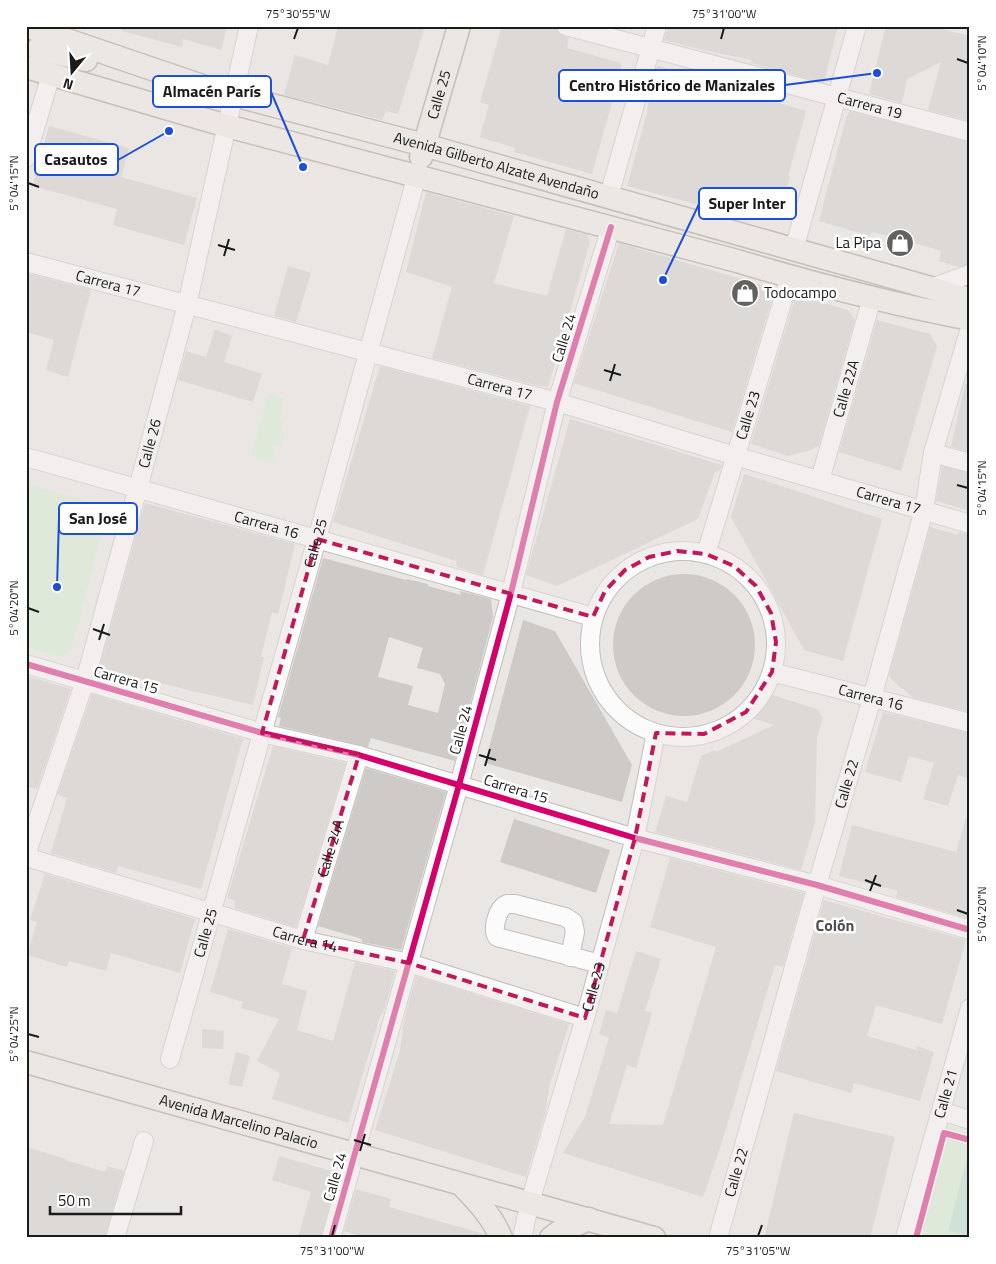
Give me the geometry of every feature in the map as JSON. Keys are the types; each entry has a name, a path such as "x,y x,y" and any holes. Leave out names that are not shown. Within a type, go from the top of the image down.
{"main road":[{"name":"Avenida Gilberto Alzate Avendaño","path":"26,26 41,44 51,75 227,126 610,227 790,277 872,298 970,319"},
{"name":"Calle 25","path":"417,176 424,145 459,26"},
{"name":"Avenida Gilberto Alzate Avendaño","path":"41,44 424,145 932,288 957,297 970,298"},
{"name":"Avenida Marcelino Palacio","path":"26,1062 654,1238"},
{"path":"462,1184 486,1210 496,1224 501,1238"},
{"path":"551,1238 559,1232 589,1219"}],"street":[{"name":"Calle 26","path":"26,856 85,681 138,488 186,305 249,26"},
{"name":"Carrera 19","path":"566,26 970,132"},
{"path":"608,196 657,26"},
{"path":"794,249 856,26"},
{"path":"26,158 51,75"},
{"name":"Calle 25","path":"170,1059 417,176"},
{"name":"Calle 24","path":"331,1238 459,785 510,594 557,402 610,227"},
{"name":"Carrera 17","path":"26,262 557,402 970,524"},
{"path":"932,288 970,274"},
{"name":"Calle 23","path":"706,554 790,277"},
{"name":"Calle 22A","path":"820,480 872,298"},
{"path":"929,311 970,326"},
{"name":"Calle 22","path":"718,1238 924,510 933,453 970,326"},
{"path":"933,453 970,463"},
{"name":"Carrera 16","path":"26,457 593,617"},
{"path":"677,551 706,554 734,566 756,586 771,613 776,642 772,672 762,694 746,712 726,726 704,734 680,737 656,733 624,716 600,688 590,653 593,617 605,591 625,570 649,556 677,551"},
{"name":"Carrera 15","path":"26,664 262,733 359,755 634,838 817,885 970,930"},
{"name":"Carrera 16","path":"772,672 970,723"},
{"name":"Calle 23","path":"522,1238 530,1202 585,1018 634,838 656,733"},
{"name":"Calle 24A","path":"303,940 359,755"},
{"name":"Carrera 14","path":"26,856 212,914 303,940 409,964 585,1018"},
{"path":"570,957 600,964"},
{"name":"Calle 21","path":"905,1238 970,1008"},
{"path":"940,1112 970,1120"},
{"path":"115,1238 144,1141"}],"highlighted area":[{"path":"317,539 593,617 605,591 625,570 649,557 677,551 706,554 734,566 756,586 771,613 776,642 772,672 746,712 704,734 656,733 635,838 585,1018 409,963 303,940 359,755 262,733"}],"green space":[{"path":"268,394 284,399 280,418 285,439 280,440 281,447 274,444 273,463 251,455"},
{"path":"26,484 96,503 102,514 103,527 72,648 65,655 60,656 26,647"},
{"path":"944,1126 970,1133 970,1238 915,1238"},
{"path":"967,1159 970,1159 970,1236 948,1231"}],"building":[{"path":"122,26 227,26 221,50 183,39 182,47 122,31"},
{"path":"338,26 425,26 398,114 386,111 382,120 284,95 295,55 328,65"},
{"path":"502,26 556,26 559,34 569,38 567,48 621,63 621,70 592,174 514,152 515,148 480,137 489,105 480,102"},
{"path":"668,26 838,26 824,83 751,63 752,60 664,40"},
{"path":"886,26 929,26 970,36 970,121 928,110 941,62 907,79 902,103 869,94"},
{"path":"658,66 708,79 707,82 806,111 788,176 790,176 780,217 710,199 708,207 627,186 647,113 651,85"},
{"path":"850,111 970,142 970,264 959,267 939,261 941,251 871,232 870,236 819,221 846,118"},
{"path":"49,126 129,148 121,177 197,198 184,245 113,225 117,209 33,186"},
{"path":"426,192 514,216 494,283 547,296 566,229 587,235 590,242 548,387 432,358 452,287 406,272"},
{"path":"619,243 775,289 732,432 574,383"},
{"path":"288,266 311,273 296,322 274,316"},
{"path":"26,273 91,290 68,377 46,370 54,340 26,332"},
{"path":"796,295 848,310 855,320 819,445 811,450 788,456 751,444"},
{"path":"877,320 930,334 937,346 901,471 839,452"},
{"path":"215,329 232,336 224,362 262,374 253,402 178,380 186,351 206,357"},
{"path":"380,366 530,406 483,575 457,567 456,561 333,522"},
{"path":"965,384 970,385 970,452 951,447"},
{"path":"570,419 722,465 720,470 715,472 698,519 557,586 526,575"},
{"path":"942,466 970,473 970,513 966,512 967,510 936,501"},
{"path":"744,474 882,519 843,661 804,650 731,517"},
{"path":"145,503 295,544 278,614 272,612 261,657 264,657 253,705 99,669"},
{"path":"930,527 958,535 959,532 970,534 970,712 914,698 893,681 889,675"},
{"path":"323,558 428,584 428,586 461,595 460,591 491,599 493,617 455,761 371,738 368,747 279,726 281,718 278,717","holes":["389,637 423,648 417,668 440,674 445,684 438,713 408,705 413,686 378,677"]},
{"path":"684,574 698,575 711,579 724,586 734,595 743,605 750,618 754,631 754,659 750,672 743,685 734,695 724,704 711,711 698,715 684,716 670,715 657,711 644,704 634,695 625,685 618,672 614,659 613,645 614,631 618,618 625,605 634,595 644,586 657,579 670,575"},
{"path":"523,620 555,631 632,765 622,802 485,763"},
{"path":"26,676 71,689 37,789 26,786"},
{"path":"92,694 243,739 201,889 118,866 116,873 51,853 67,798 57,795"},
{"path":"769,694 817,709 823,718 817,738 815,822 801,870 655,832 666,796 687,802 701,756 715,750 716,752 774,725 749,717 756,701"},
{"path":"883,712 970,733 970,779 958,775 948,806 923,799 934,763 909,756 901,782 865,772"},
{"path":"273,746 346,763 296,927 234,908 236,901 227,898"},
{"path":"366,768 446,792 401,950 362,942 362,939 318,926"},
{"path":"966,818 970,818 970,919 896,897 898,891 839,876 852,825 956,852"},
{"path":"514,819 610,850 596,893 500,862"},
{"path":"670,858 804,893 783,967 775,965 722,1142 703,1197 563,1153 585,1117 609,1038 599,1034 606,1010 617,1013 636,951 661,959 645,1011 652,1013 636,1068 627,1065 609,1124 663,1125 716,947 650,927"},
{"path":"45,874 195,919 180,973 111,953 106,971 69,961 67,967 27,955 37,922 30,920"},
{"path":"824,900 966,940 942,1024 876,1005 867,1036 916,1050 917,1046 934,1052 920,1101 854,1083 851,1093 776,1071"},
{"path":"228,929 292,948 282,984 307,991 297,1030 333,1041 355,962 395,971 348,1123 272,1099 280,1073 257,1061 279,1019 241,1008 243,1002 210,992"},
{"path":"416,976 569,1024 549,1087 545,1114 526,1177 375,1130 400,1051 404,1020"},
{"path":"202,1029 224,1031 223,1049 202,1048"},
{"path":"236,1052 250,1056 242,1087 228,1084"},
{"path":"794,1113 895,1137 870,1238 764,1238"},
{"path":"26,1147 105,1172 107,1166 124,1171 105,1238 26,1238"},
{"path":"279,1156 338,1173 321,1238 298,1238 311,1192 272,1180"},
{"path":"356,1189 391,1199 389,1207 484,1234 484,1238 367,1238 344,1231"}],"cycle path":[{"path":"331,1238 459,785 511,593 557,402 611,227"},
{"path":"26,664 262,733 359,755 635,838 817,885 970,930"},
{"path":"916,1238 944,1133 970,1140"}],"place":[{"name":"Centro Histórico de Manizales","path":"877,73"},
{"name":"Casautos","path":"169,131"},
{"name":"Almacén París","path":"303,167"},
{"name":"La Pipa","path":"900,243"},
{"name":"Super Inter","path":"663,280"},
{"name":"Todocampo","path":"745,293"},
{"name":"San José","path":"57,587"}],"district":[{"name":"Colón","path":"835,925"}]}
